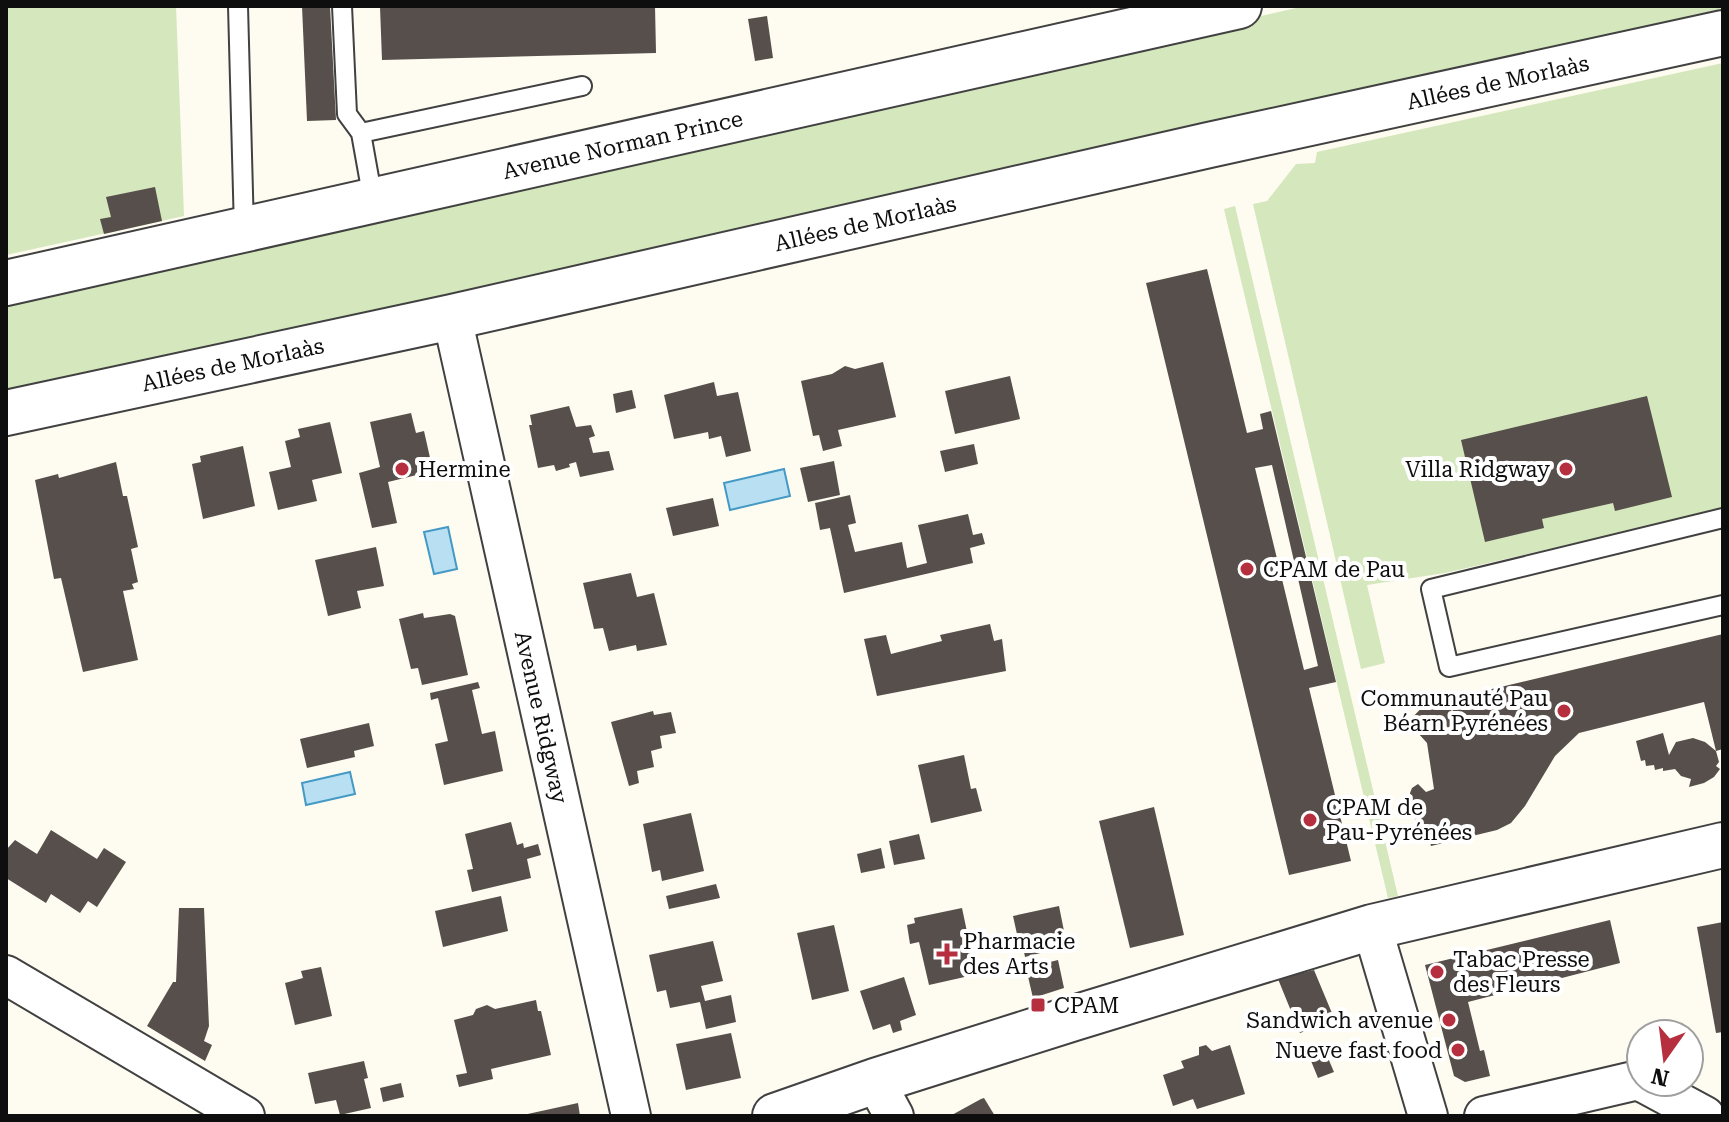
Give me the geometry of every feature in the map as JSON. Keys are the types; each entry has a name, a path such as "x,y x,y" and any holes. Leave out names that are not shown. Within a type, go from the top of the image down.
{"street":[{"name":"Avenue Norman Prince","path":"6,283 1239,6"},
{"name":"Allées de Morlaàs","path":"6,413 452,317 1209,145 1723,33"},
{"name":"Avenue Ridgway","path":"452,317 631,1116"},
{"path":"775,1116 884,1098 1372,927 1723,845"},
{"path":"1372,927 1428,1116"},
{"path":"6,975 245,1116"},
{"path":"1484,1116 1625,1083"},
{"path":"1671,1098 1705,1116"}],"lane":[{"path":"238,6 244,230"},
{"path":"342,6 347,114 361,133 373,200"},
{"path":"361,133 582,86"},
{"path":"1723,518 1431,589 1449,667 1723,605"}],"green space":[{"path":"6,6 176,6 184,216 6,255"},
{"path":"1305,6 1723,6 1723,12 6,394 6,300"},
{"path":"1723,63 1723,509 1445,573 1367,585 1385,663 1361,669 1253,204 1267,201 1296,164 1315,163 1317,152"},
{"path":"1235,206 1398,896 1388,898 1224,209"}],"water":[{"path":"784,469 790,496 730,510 724,483"},
{"path":"448,527 457,569 434,574 424,532"},
{"path":"350,772 355,794 306,805 302,783"}],"building":[{"path":"302,6 330,6 336,120 307,121"},
{"path":"655,6 656,53 382,60 380,7"},
{"path":"767,16 773,58 755,61 748,19"},
{"path":"155,187 162,221 104,234 100,219 111,217 106,197"},
{"name":"CPAM de Pau","path":"1207,269 1247,433 1263,429 1260,414 1271,411 1336,682 1309,688 1351,861 1289,875 1146,283","holes":["1272,465 1318,666 1304,670 1255,468"]},
{"path":"883,362 896,417 838,430 842,446 823,451 819,435 813,436 801,381 832,374 845,366 855,369"},
{"path":"1010,376 1020,419 955,434 945,391"},
{"path":"714,382 717,396 738,392 751,451 726,457 721,436 709,439 708,432 674,439 664,395"},
{"path":"632,390 636,408 616,413 613,394"},
{"name":"Villa Ridgway","path":"1647,396 1672,497 1615,511 1613,503 1542,519 1544,528 1485,542 1461,440"},
{"path":"569,406 576,427 591,425 595,436 589,438 593,453 609,451 614,470 580,477 576,462 556,471 554,465 538,468 529,425 532,425 530,415"},
{"name":"Hermine","path":"411,413 416,433 424,431 433,471 388,482 397,523 372,528 359,473 380,467 370,422"},
{"path":"330,422 342,473 312,480 317,501 278,510 269,472 291,467 285,441 300,437 298,429"},
{"path":"974,444 978,464 945,472 940,451"},
{"path":"243,446 255,506 203,519 192,464 201,462 200,456"},
{"path":"834,461 840,495 808,502 800,468"},
{"path":"116,462 138,547 131,549 138,582 132,584 134,589 123,591 138,660 83,672 61,578 54,579 35,480 58,474 59,478"},
{"path":"850,495 856,523 848,525 855,552 902,542 907,568 927,563 918,525 968,514 973,535 982,533 985,544 970,548 973,563 844,593 830,528 820,530 815,503"},
{"path":"713,498 719,526 673,536 666,508"},
{"path":"376,547 384,586 357,591 361,608 328,616 315,560"},
{"path":"631,573 637,597 654,593 667,645 637,651 636,645 609,651 603,628 594,629 583,583"},
{"path":"423,613 424,618 455,616 468,675 422,685 418,668 411,669 399,619"},
{"path":"990,624 994,641 1002,639 1006,671 877,696 864,639 886,635 891,654 942,641 940,635"},
{"path":"1723,634 1723,749 1716,751 1704,702 1579,733 1555,756 1511,823 1497,830 1431,846 1426,828 1417,826 1410,793 1418,784 1426,792 1434,789 1427,743 1408,722 1432,697 1452,711 1492,689"},
{"path":"478,682 480,688 472,690 482,734 495,731 503,771 444,785 435,744 448,741 438,698 431,700 430,693"},
{"path":"653,711 654,715 671,712 676,733 660,736 662,748 651,751 654,767 637,771 639,783 629,786 611,722"},
{"path":"369,723 374,746 354,751 355,757 307,768 300,739"},
{"path":"1663,733 1669,755 1676,742 1693,738 1705,742 1716,751 1719,762 1716,766 1720,769 1714,777 1689,787 1691,779 1681,776 1675,769 1663,771 1663,768 1655,770 1654,765 1646,766 1645,760 1641,761 1636,741"},
{"path":"964,755 971,789 976,788 982,811 931,823 918,765"},
{"path":"1154,807 1184,935 1130,948 1099,821"},
{"path":"691,813 704,871 662,881 660,870 652,872 643,824"},
{"path":"511,822 517,845 523,843 524,848 538,844 541,855 527,859 531,878 472,892 467,870 473,869 465,834"},
{"path":"51,830 97,859 104,848 126,862 97,907 88,901 80,913 51,894 46,903 6,878 6,850 15,840 37,854"},
{"path":"919,834 925,859 894,865 889,841"},
{"path":"881,848 885,868 861,873 857,854"},
{"path":"716,884 720,898 669,909 666,896"},
{"path":"501,896 508,931 443,947 435,911"},
{"path":"1059,906 1067,946 1025,957 1013,916"},
{"path":"179,908 204,908 209,1026 204,1041 212,1045 205,1061 147,1026 173,982 176,982"},
{"name":"Pharmacie des Arts","path":"962,908 974,965 967,967 969,976 929,985 919,942 910,944 907,925 915,923 914,918"},
{"path":"1610,920 1620,963 1468,1002 1480,1051 1484,1050 1490,1076 1465,1082 1454,1076 1425,965"},
{"path":"1723,922 1723,1032 1716,1033 1697,927"},
{"path":"834,925 849,991 812,1000 797,933"},
{"path":"713,941 723,981 701,986 705,1001 731,995 736,1022 706,1029 700,1002 670,1008 666,990 657,992 649,955"},
{"path":"1058,960 1064,988 1033,998 1026,968"},
{"path":"321,967 332,1016 295,1025 285,983 303,978 301,971"},
{"path":"1314,970 1334,1018 1322,1024 1320,1020 1306,1026 1308,1030 1300,1033 1278,979"},
{"path":"904,977 916,1015 900,1021 902,1030 893,1033 890,1024 873,1030 860,991"},
{"path":"536,1000 551,1055 491,1069 493,1079 459,1087 456,1075 467,1073 454,1020 473,1015 476,1009 487,1005 495,1009"},
{"path":"731,1033 741,1078 686,1090 676,1044"},
{"path":"1206,1045 1212,1051 1230,1045 1245,1094 1197,1109 1193,1099 1173,1106 1163,1075 1184,1068 1181,1061 1199,1055 1199,1047"},
{"path":"1325,1051 1334,1072 1318,1078 1309,1056"},
{"path":"364,1061 368,1078 364,1079 371,1108 340,1115 336,1100 315,1104 308,1073"},
{"path":"401,1083 404,1097 383,1102 380,1088"},
{"path":"984,1098 995,1116 950,1116 981,1099"},
{"path":"578,1103 580,1116 523,1116 523,1115"}],"place":[{"name":"Hermine","path":"402,469"},
{"name":"Villa Ridgway","path":"1566,469"},
{"name":"CPAM de Pau","path":"1247,569"},
{"name":"Communauté Pau Béarn Pyrénées","path":"1564,711"},
{"name":"CPAM de Pau-Pyrénées","path":"1310,820"},
{"name":"Pharmacie des Arts","path":"947,954"},
{"name":"Tabac Presse des Fleurs","path":"1437,972"},
{"name":"CPAM","path":"1038,1005"},
{"name":"Sandwich avenue","path":"1449,1020"},
{"name":"Nueve fast food","path":"1458,1050"}]}
